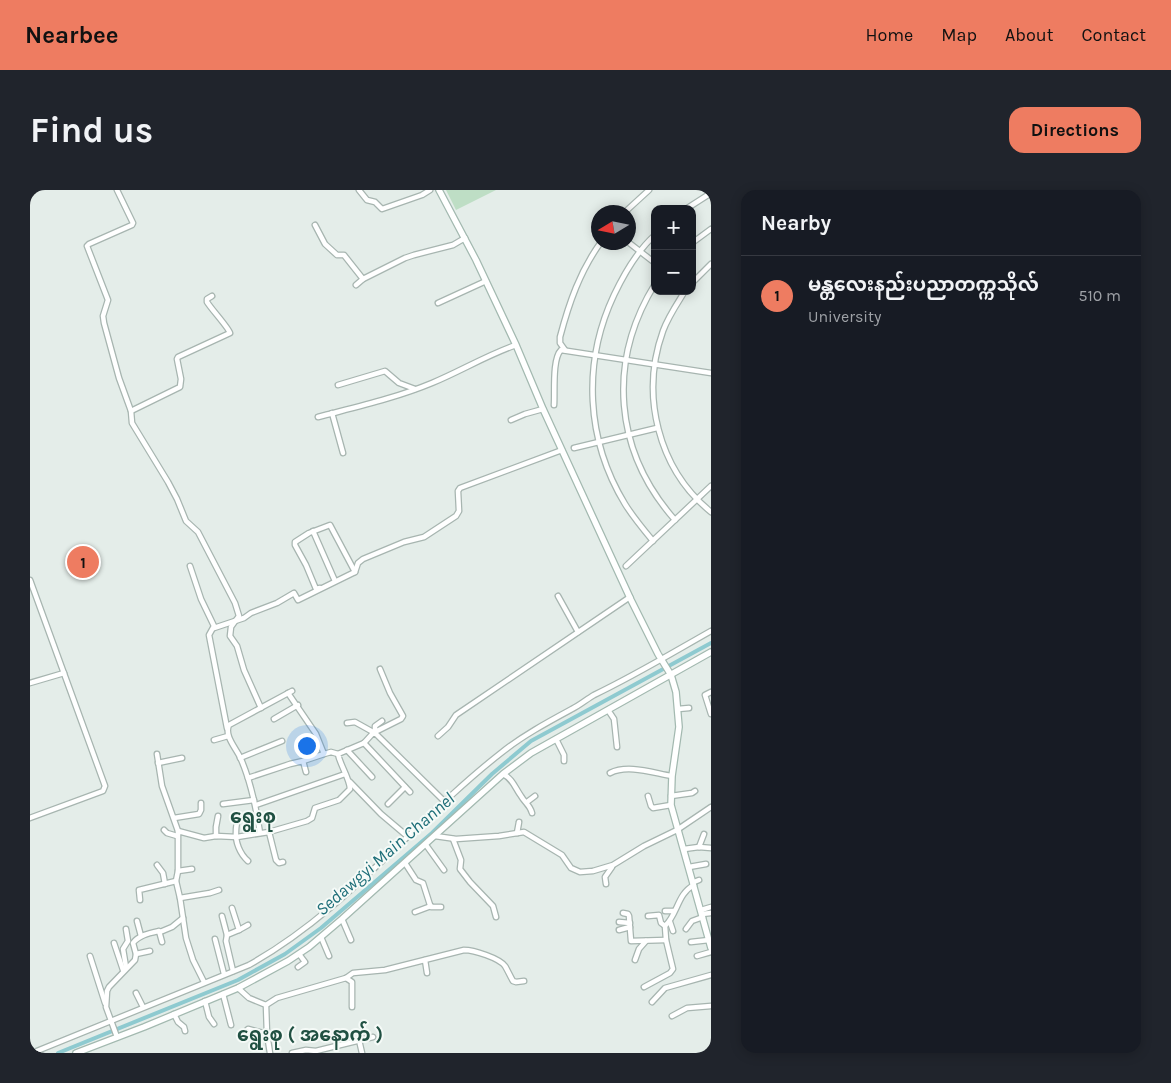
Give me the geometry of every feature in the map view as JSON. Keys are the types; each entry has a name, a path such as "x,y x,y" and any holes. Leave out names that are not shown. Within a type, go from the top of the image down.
{"street":[{"path":"117,190 133,223 132,225 87,246 108,300 103,317 119,378 130,410 132,423 168,482 186,521 196,529 204,542 235,603 239,614 238,619 231,627 230,636 236,646 244,670 261,708"},
{"path":"358,190 366,199 375,202 382,209 422,196 430,190"},
{"path":"439,190 486,281 630,597 669,673 678,709 680,727 672,776 671,805 677,830 695,882 711,948"},
{"path":"633,205 649,190"},
{"path":"692,205 711,193"},
{"path":"316,225 325,244 337,255 344,255 363,278"},
{"path":"696,240 711,229"},
{"path":"356,285 363,278 414,255 453,245 464,238"},
{"path":"651,240 639,253 619,284 605,318 594,354 593,402 600,449 615,486 625,505 653,541"},
{"path":"636,248 651,260"},
{"path":"565,350 560,343 560,337 572,295 596,250"},
{"path":"696,279 711,264"},
{"path":"438,303 486,281"},
{"path":"651,292 638,317 625,359 624,404 629,435 648,483 675,520"},
{"path":"683,295 663,330 654,364 652,395 657,428 671,463 679,477 697,499 711,512"},
{"path":"130,410 180,387 181,379 178,357 230,334 229,328 220,320 207,302 207,299 212,296"},
{"path":"318,417 415,389 516,345"},
{"path":"554,405 557,356 561,350 711,373"},
{"path":"338,386 385,371 400,383 415,389"},
{"path":"511,420 543,409"},
{"path":"332,413 343,453"},
{"path":"574,448 657,428"},
{"path":"356,572 359,562 363,559 404,542 424,537 456,516 459,511 458,491 460,488 562,450"},
{"path":"626,566 711,486"},
{"path":"320,588 316,588 295,543 313,532 330,525 356,572"},
{"path":"313,532 335,581"},
{"path":"190,566 201,599 214,628"},
{"path":"260,833 255,802 248,778 228,736 209,635 214,628 244,618 261,608 277,603 294,594 298,600 356,572"},
{"path":"30,580 105,786 104,789 30,818"},
{"path":"558,596 578,632"},
{"path":"438,736 448,727 456,715 630,597"},
{"path":"32,1053 112,1023 143,1007 256,960 314,923 444,801 501,752 593,696 662,661 711,632"},
{"path":"76,1053 238,988 299,954 426,845 503,774 531,753 669,673 711,652"},
{"path":"248,778 331,752 338,754 364,743 374,732 401,719 403,716 390,693 380,669"},
{"path":"30,683 64,673"},
{"path":"228,728 229,725 290,692 306,721 316,734 324,754"},
{"path":"711,692 705,695 711,714"},
{"path":"274,719 298,706"},
{"path":"678,709 689,708"},
{"path":"608,710 614,719 618,747"},
{"path":"374,732 375,726 382,721"},
{"path":"347,723 355,722 374,732 444,801"},
{"path":"214,740 228,736"},
{"path":"556,739 564,755 564,761"},
{"path":"240,758 282,741"},
{"path":"364,743 410,792"},
{"path":"347,750 372,777"},
{"path":"157,754 162,786 178,833 178,871 176,881 186,938 192,960 204,982"},
{"path":"164,830 167,833 204,838 216,836 237,838 307,822 312,818 315,808 339,800 348,792 351,786 338,754"},
{"path":"158,763 182,758"},
{"path":"303,762 306,772"},
{"path":"656,772 658,766"},
{"path":"610,773 631,769 672,776"},
{"path":"223,804 255,802 345,774"},
{"path":"503,774 513,783 519,794 527,802 532,813"},
{"path":"349,781 381,814 407,836"},
{"path":"388,804 405,787"},
{"path":"671,796 695,791"},
{"path":"527,802 535,796"},
{"path":"648,796 653,808 671,805"},
{"path":"174,818 199,814 201,803"},
{"path":"434,836 453,839 499,836 524,832 562,855 571,868 580,872 593,871 613,866 644,846 677,830 711,807"},
{"path":"236,814 238,822 235,832 240,852 248,861"},
{"path":"216,836 218,816"},
{"path":"517,833 519,822"},
{"path":"269,832 276,860 279,863 283,862"},
{"path":"699,847 704,834"},
{"path":"453,839 461,860 460,869 493,906 496,917"},
{"path":"684,849 710,848 711,842"},
{"path":"426,845 444,870"},
{"path":"405,863 416,880 423,883 431,906"},
{"path":"689,867 706,864"},
{"path":"157,865 163,873 165,884"},
{"path":"606,884 606,875 613,866"},
{"path":"178,871 192,870"},
{"path":"140,900 139,890 176,881"},
{"path":"665,926 677,911 684,893 695,882"},
{"path":"180,898 218,890"},
{"path":"415,912 431,906 440,907"},
{"path":"686,929 692,921 711,907"},
{"path":"232,908 239,930"},
{"path":"665,911 677,911"},
{"path":"623,913 628,914 631,941 666,940"},
{"path":"702,914 711,913"},
{"path":"644,986 670,973 673,968 666,940 665,926 659,915 648,916"},
{"path":"222,916 228,935 226,941 233,970"},
{"path":"121,972 135,960 136,954 133,943 141,936 172,927 182,918"},
{"path":"342,919 351,940"},
{"path":"137,920 141,936"},
{"path":"619,922 630,925"},
{"path":"670,922 673,931"},
{"path":"228,935 248,925"},
{"path":"619,930 630,925"},
{"path":"106,1007 109,986 126,967 123,948 128,941 126,929"},
{"path":"160,932 162,942"},
{"path":"321,937 329,956"},
{"path":"215,939 224,974"},
{"path":"691,942 709,940"},
{"path":"635,960 639,949 646,941"},
{"path":"114,943 121,972"},
{"path":"266,1005 277,998 346,978 353,972 385,970 455,952 472,950 503,964 516,982 524,981"},
{"path":"136,954 150,951"},
{"path":"697,956 711,952"},
{"path":"299,954 305,962"},
{"path":"90,956 117,1036"},
{"path":"425,960 427,973"},
{"path":"298,968 305,962 311,961"},
{"path":"652,1002 665,988 711,975"},
{"path":"346,978 352,982 352,1007"},
{"path":"238,988 249,998 266,1005"},
{"path":"136,994 143,1007"},
{"path":"223,994 231,1025"},
{"path":"205,1001 209,1017 214,1024"},
{"path":"266,1005 269,1052"},
{"path":"672,1016 687,1008 711,1006"},
{"path":"174,1014 185,1031"},
{"path":"244,1033 251,1029 267,1034"},
{"path":"292,1053 306,1050 312,1052 373,1037"},
{"path":"359,1040 362,1053"}],"green space":[{"path":"446,190 496,190 456,210"}],"waterway":[{"name":"Sedawgyi Main Channel","path":"58,1053 238,980 285,954 321,928 432,833 492,774 531,741 711,643"}],"place":[{"name":"မန္တလေးနည်းပညာတက္ကသိုလ်","path":"83,562"}],"district":[{"name":"ရွေးစု","path":"253,817"},
{"name":"ရွေးစု ( အနောက် )","path":"310,1035"}]}
